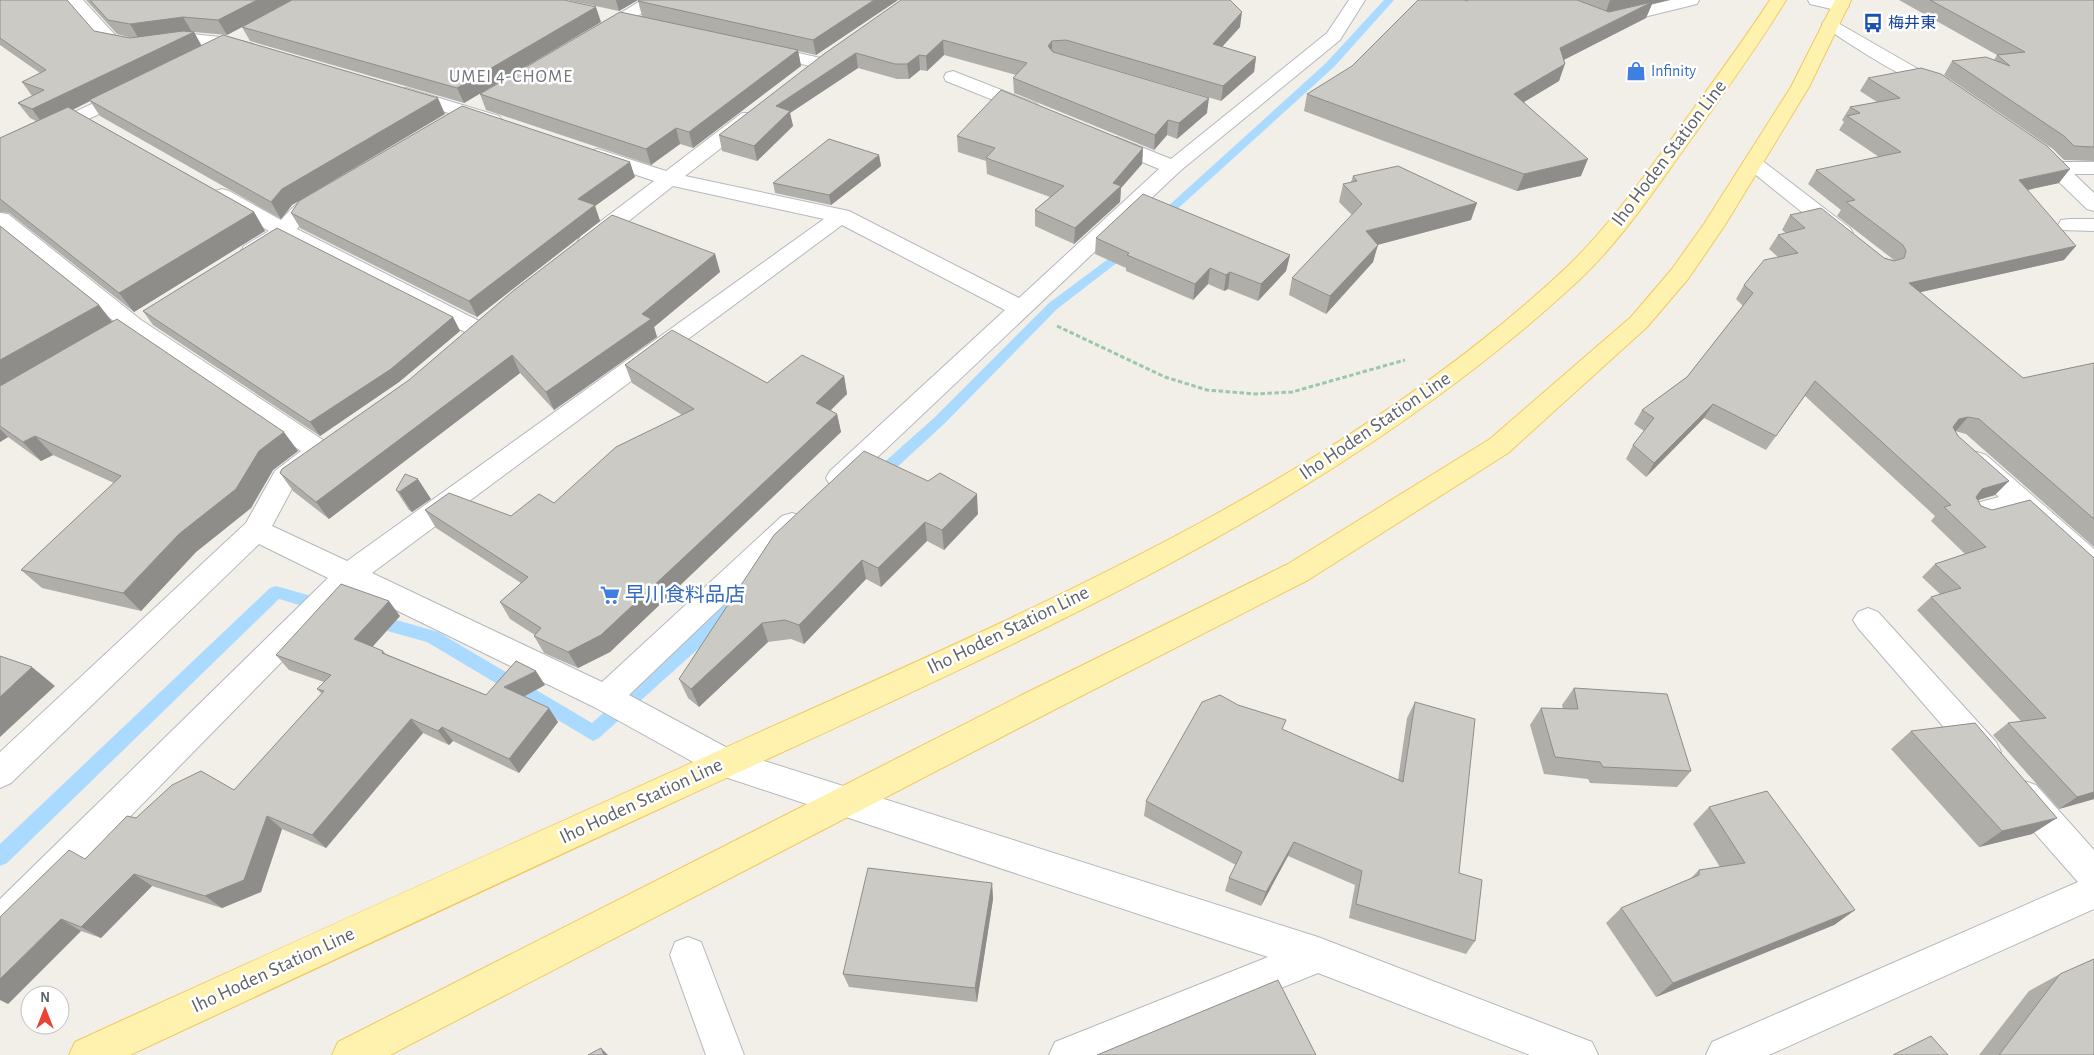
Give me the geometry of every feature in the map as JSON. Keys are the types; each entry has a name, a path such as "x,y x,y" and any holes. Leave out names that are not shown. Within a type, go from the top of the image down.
{"main road":[{"name":"Iho Hoden Station Line","path":"88,1055 974,649 1193,539 1350,448 1489,348 1576,271 1634,204 1759,30 1778,0"},
{"path":"351,1055 1033,705 1298,572 1499,446 1639,322 1680,274 1800,87 1832,8"}],"street":[{"path":"74,0 110,40 139,46 192,39 230,43 268,54"},
{"path":"582,43 654,0"},
{"path":"605,698 1173,167 1226,111 1334,36 1357,0"},
{"path":"1551,0 1603,22 1690,0"},
{"path":"1832,8 1912,73 1940,82 1956,93"},
{"path":"597,13 652,25"},
{"path":"204,56 248,33"},
{"path":"745,46 827,58 795,82"},
{"path":"953,77 1044,114"},
{"path":"0,155 143,86"},
{"path":"391,90 467,112 513,128"},
{"path":"443,127 492,98"},
{"path":"575,253 764,106"},
{"path":"81,115 107,130"},
{"path":"1090,133 1173,167"},
{"path":"2020,138 2045,155 2094,205"},
{"path":"577,149 668,179 841,216 1020,308"},
{"path":"1753,163 1861,248"},
{"path":"2058,168 2094,168"},
{"path":"234,262 284,231 300,211 345,184"},
{"path":"208,188 284,231 479,330"},
{"path":"0,924 349,575 841,216"},
{"path":"0,219 133,325 328,446 284,478 256,530 0,773"},
{"path":"2069,225 2094,225"},
{"path":"1956,442 2094,566"},
{"path":"1979,512 2022,501"},
{"path":"256,530 605,698 724,763 1318,955 1579,1055"},
{"path":"1868,620 2094,875"},
{"path":"1725,1055 2094,892"},
{"path":"688,955 725,1055"},
{"path":"1068,1055 1318,955"}],"path":[{"path":"1055,325 1165,377 1208,390 1255,394 1292,392 1414,358"}],"building":[{"path":"0,0 67,0 94,31 130,38 183,31 194,32 32,109 18,103 44,90 22,82 46,70 0,38"},
{"path":"90,0 257,0 218,20 183,17 130,24 108,20"},
{"path":"292,0 564,0 596,7 457,88 242,27"},
{"path":"874,0 813,40 638,1"},
{"path":"901,0 1230,0 1242,12 1213,44 1256,57 1223,86 1066,40 1052,41 1048,46 1053,52 1209,98 1179,123 1168,120 1155,135 1013,78 1027,63 943,40 926,56 919,55 907,64 895,64 856,53 776,106 790,111 754,146 719,135 824,54"},
{"path":"1418,0 1577,0 1609,12 1652,2 1560,48 1565,64 1514,94 1588,159 1524,174 1307,94 1352,66"},
{"path":"1930,0 2094,0 2094,147 2074,146 2064,136 1952,61 1986,57 2010,66 1997,55 2025,52"},
{"path":"620,12 798,50 689,132 676,128 646,149 480,94"},
{"path":"223,35 438,98 282,189 271,202 89,100"},
{"path":"1921,68 1941,74 2047,146 2070,169 2019,180 2076,246 1909,283 2023,378 2094,363 2094,519 1979,419 1968,417 1959,419 1953,427 1958,436 2009,481 1982,489 1976,497 1981,506 1992,510 2030,500 2094,558 2094,792 2077,797 2008,723 2046,718 1931,597 1961,588 1935,564 1986,547 1944,507 1951,505 1815,381 1776,436 1713,404 1654,463 1633,445 1654,418 1642,410 1687,377 1753,293 1744,285 1764,260 1798,253 1778,235 1805,228 1790,215 1821,208 1884,258 1894,261 1904,258 1906,251 1903,245 1846,202 1855,200 1816,170 1901,152 1847,116 1860,113 1850,107 1900,98 1868,78"},
{"path":"1001,90 1143,148 1113,183 1121,186 1075,228 1035,210 1064,186 986,158 995,148 957,136"},
{"path":"462,106 630,162 578,199 595,205 469,301 291,213 299,201"},
{"path":"68,107 254,212 119,293 0,199 0,138"},
{"path":"829,139 879,155 829,195 773,183"},
{"path":"1398,166 1477,203 1366,231 1378,245 1330,296 1292,278 1362,204 1343,184 1357,181 1353,176"},
{"path":"1143,194 1290,255 1261,284 1230,272 1226,275 1210,268 1195,284 1127,255 1129,253 1096,238"},
{"path":"612,215 715,254 642,314 651,319 546,392 512,355 316,502 280,473 282,469 409,380 513,291"},
{"path":"0,226 99,305 0,360"},
{"path":"277,228 453,317 391,369 310,422 143,311"},
{"path":"117,319 284,432 259,451 236,489 179,534 123,593 21,570 121,476 35,436 23,442 0,426 0,386"},
{"path":"672,330 767,383 802,355 844,376 816,403 837,414 601,635 568,652 534,636 541,628 500,602 528,577 425,510 449,493 511,516 539,494 554,503 616,447 694,409 625,365"},
{"path":"864,451 928,481 940,473 977,494 942,530 925,522 878,568 862,560 799,625 785,620 762,623 691,689 679,679 774,535"},
{"path":"405,474 418,479 399,492 396,490"},
{"path":"341,584 389,601 354,639 383,651 382,653 486,695 516,661 536,671 504,687 549,708 509,759 442,727 438,731 411,719 312,835 267,816 244,880 205,896 134,874 81,927 61,919 0,979 0,917 69,850 85,859 127,816 136,818 172,785 201,771 234,790 324,691 317,689 331,675 276,655"},
{"path":"0,656 32,667 0,697"},
{"path":"1574,688 1667,694 1691,771 1603,767 1600,762 1555,757 1541,708 1578,709"},
{"path":"1220,695 1238,705 1286,720 1282,729 1403,782 1415,702 1475,719 1459,873 1482,880 1475,941 1356,904 1362,871 1294,842 1266,892 1229,878 1242,852 1146,801 1202,702"},
{"path":"1975,723 2057,818 2002,831 1911,731"},
{"path":"1767,791 1855,910 1673,983 1621,908 1699,875 1699,870 1745,863 1709,807"},
{"path":"868,868 992,883 975,988 843,974"},
{"path":"2094,959 2094,1055 1999,1055 2060,974"},
{"path":"1278,980 1316,1055 1097,1055"},
{"path":"1931,1036 1948,1055 1893,1055"},
{"path":"601,1048 604,1055 588,1055"}],"waterway":[{"path":"1159,220 1330,65 1389,0"},
{"path":"877,477 939,421 1053,306 1127,249"},
{"path":"0,857 276,592 323,606"},
{"path":"372,620 432,637 593,733 732,608"}],"place":[{"name":"梅井東","path":"1873,23"},
{"name":"Infinity","path":"1636,71"},
{"name":"早川食料品店","path":"610,595"}],"district":[{"name":"UMEI 4-CHOME","path":"511,77"}]}
